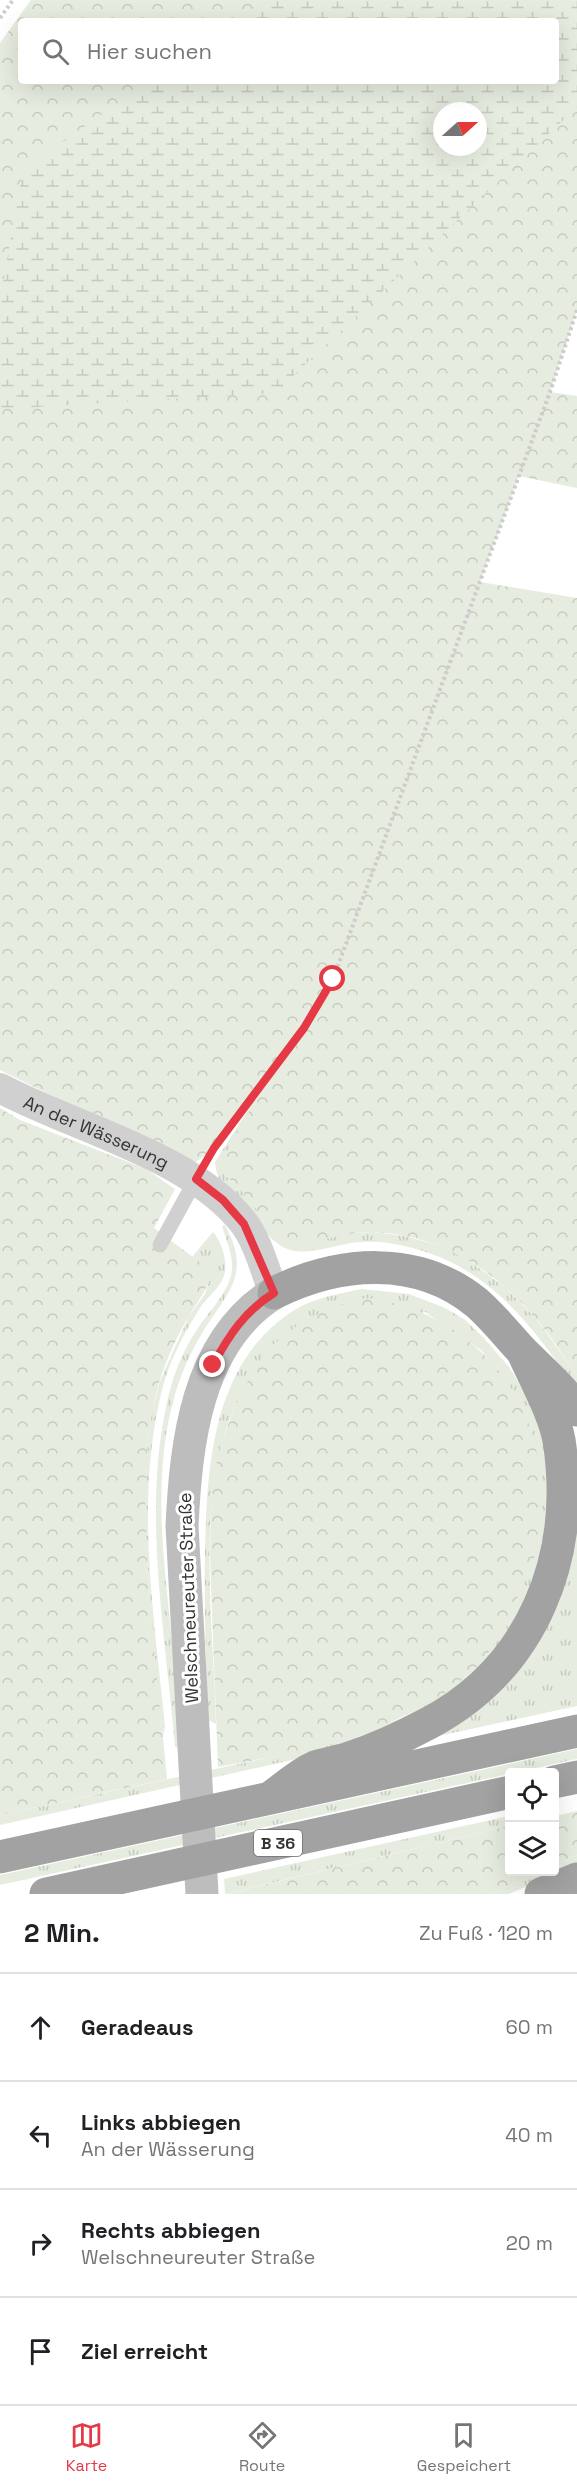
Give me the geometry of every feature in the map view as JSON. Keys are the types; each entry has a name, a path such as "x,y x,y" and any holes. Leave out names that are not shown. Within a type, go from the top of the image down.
{"highway":[{"path":"274,1293 294,1283 336,1270 379,1266 406,1270 448,1284 476,1302 523,1352 564,1390 577,1410"},
{"path":"270,1798 313,1768 346,1759 430,1723 485,1684 527,1635 555,1575 565,1509 565,1481 558,1437 523,1352"},
{"path":"0,1857 577,1731"},
{"path":"559,1781 577,1777"},
{"name":"B 36","path":"46,1894 505,1793"},
{"path":"541,1894 577,1879"}],"main road":[{"name":"Welschneureuter Straße","path":"202,1894 182,1526 184,1472 195,1414 213,1365 237,1324 257,1304 274,1293"}],"street":[{"name":"An der Wässerung","path":"0,1088 33,1106 142,1151 196,1179 223,1200 244,1224 274,1293"}],"lane":[{"path":"160,1245 196,1179"}],"path":[{"path":"0,18 14,0"},
{"path":"196,1179 214,1148 304,1028 333,979 550,392 577,310"}],"green space":[{"path":"31,0 577,0 577,310 550,392 577,396 577,488 519,476 480,582 577,598 577,1375 540,1323 517,1298 498,1281 458,1254 436,1245 388,1233 363,1232 304,1242 287,1239 272,1228 240,1189 224,1174 222,1160 268,1078 214,1148 192,1165 0,1070 0,43 18,18 18,84 559,84 559,18 18,18"},
{"path":"264,0 577,0 577,107 275,393 0,409 0,300 23,170 145,84 559,84 559,18 238,18"},
{"path":"270,1075 224,1174 254,1204 314,1241 346,1233 373,1232 405,1236 454,1250 505,1287 535,1317 577,1375 577,1391 517,1312 480,1280 460,1267 437,1256 390,1243 361,1242 312,1251 294,1251 285,1248 268,1235 221,1182 215,1162"},
{"path":"0,1108 20,1120 146,1169 175,1189 154,1228 213,1272 168,1357 159,1383 149,1432 145,1482 147,1558 167,1779 0,1815"},
{"path":"225,1225 237,1258 233,1283 197,1343 182,1374 167,1430 163,1463 162,1529 180,1748 175,1747 162,1619 156,1531 156,1487 160,1445 172,1383 188,1345 223,1293 230,1278 231,1258 222,1226"},
{"path":"213,1232 219,1240 224,1256 224,1276 194,1317 178,1346 163,1386 154,1428 148,1513 149,1556 165,1726 163,1737 154,1657 146,1542 144,1495 146,1457 151,1417 160,1381 189,1316 205,1294 212,1272 192,1257"},
{"path":"362,1289 409,1294 445,1308 464,1319 509,1367 530,1402 544,1436 553,1473 548,1552 505,1644 431,1710 301,1758 0,1825 0,1815 262,1759 359,1733 402,1718 468,1676 508,1384 481,1350 425,1312 264,1356 242,1393 225,1433 212,1502 210,1577 216,1724 208,1720 205,1573 208,1485 219,1419 230,1387 245,1358 266,1333 293,1311 317,1300"},
{"path":"366,1298 392,1302 416,1310 462,1336 482,1352 514,1393 531,1429 539,1469 540,1510 534,1560 497,1640 483,1660 467,1676 441,1696 381,1726 349,1737 316,1747 218,1767 210,1539 213,1484 223,1439 249,1378 265,1354 275,1344 311,1318 339,1305"},
{"path":"577,1501 577,1706 425,1739 467,1712"},
{"path":"577,1749 577,1759 536,1768 505,1768 505,1775 0,1885 0,1875"},
{"path":"577,1811 577,1855 559,1863 559,1822 559,1815"},
{"path":"505,1817 505,1827 225,1894 224,1879"},
{"path":"505,1827 505,1876 531,1876 489,1894 226,1894"},
{"path":"577,1855 577,1865 559,1873 559,1863"},
{"path":"531,1876 551,1876 509,1894 489,1894"}],"route":[{"path":"213,1365 237,1324 257,1304 274,1293 261,1258 244,1224 223,1200 196,1179 214,1148 304,1028 333,979"}]}
